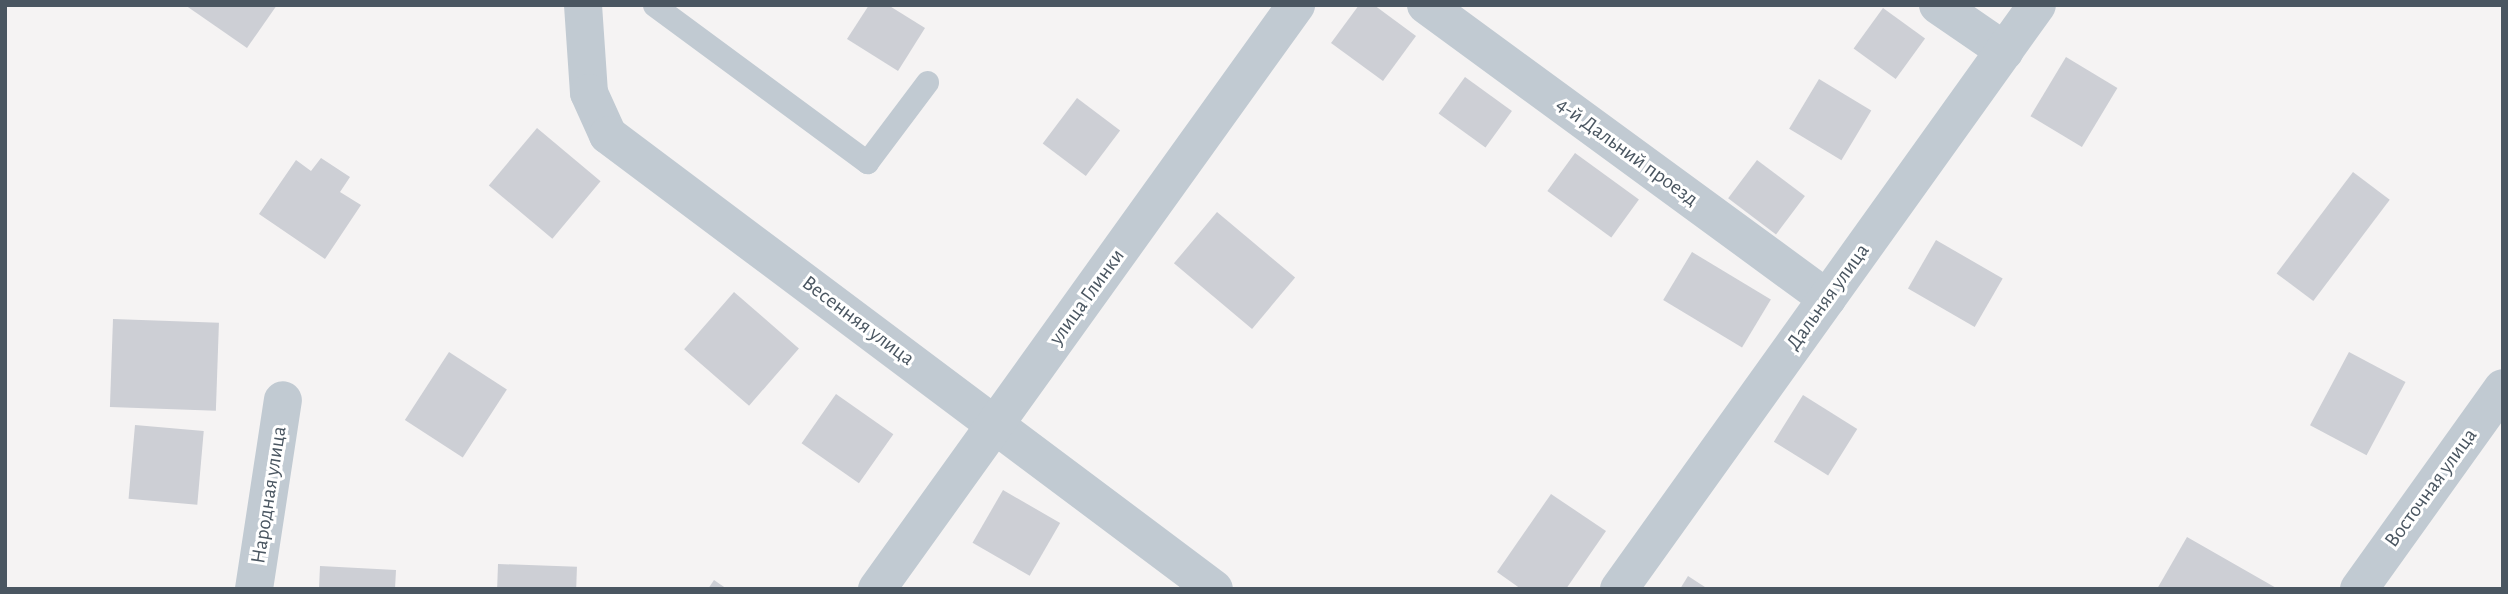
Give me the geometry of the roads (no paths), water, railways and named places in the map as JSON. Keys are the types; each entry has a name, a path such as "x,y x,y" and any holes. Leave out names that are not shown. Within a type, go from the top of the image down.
{"street":[{"name":"Весенняя улица","path":"583,5 589,93 608,135 1214,589"},
{"name":"улица Глинки","path":"877,589 1296,5"},
{"name":"4-й Дальний проезд","path":"1426,5 1827,299"},
{"path":"1938,5 2005,51"},
{"name":"Дальняя улица","path":"1619,589 2037,5"},
{"name":"Восточная улица","path":"2359,589 2503,388"},
{"name":"Народная улица","path":"254,589 283,400"}],"lane":[{"path":"654,5 867,162 927,82"}]}
